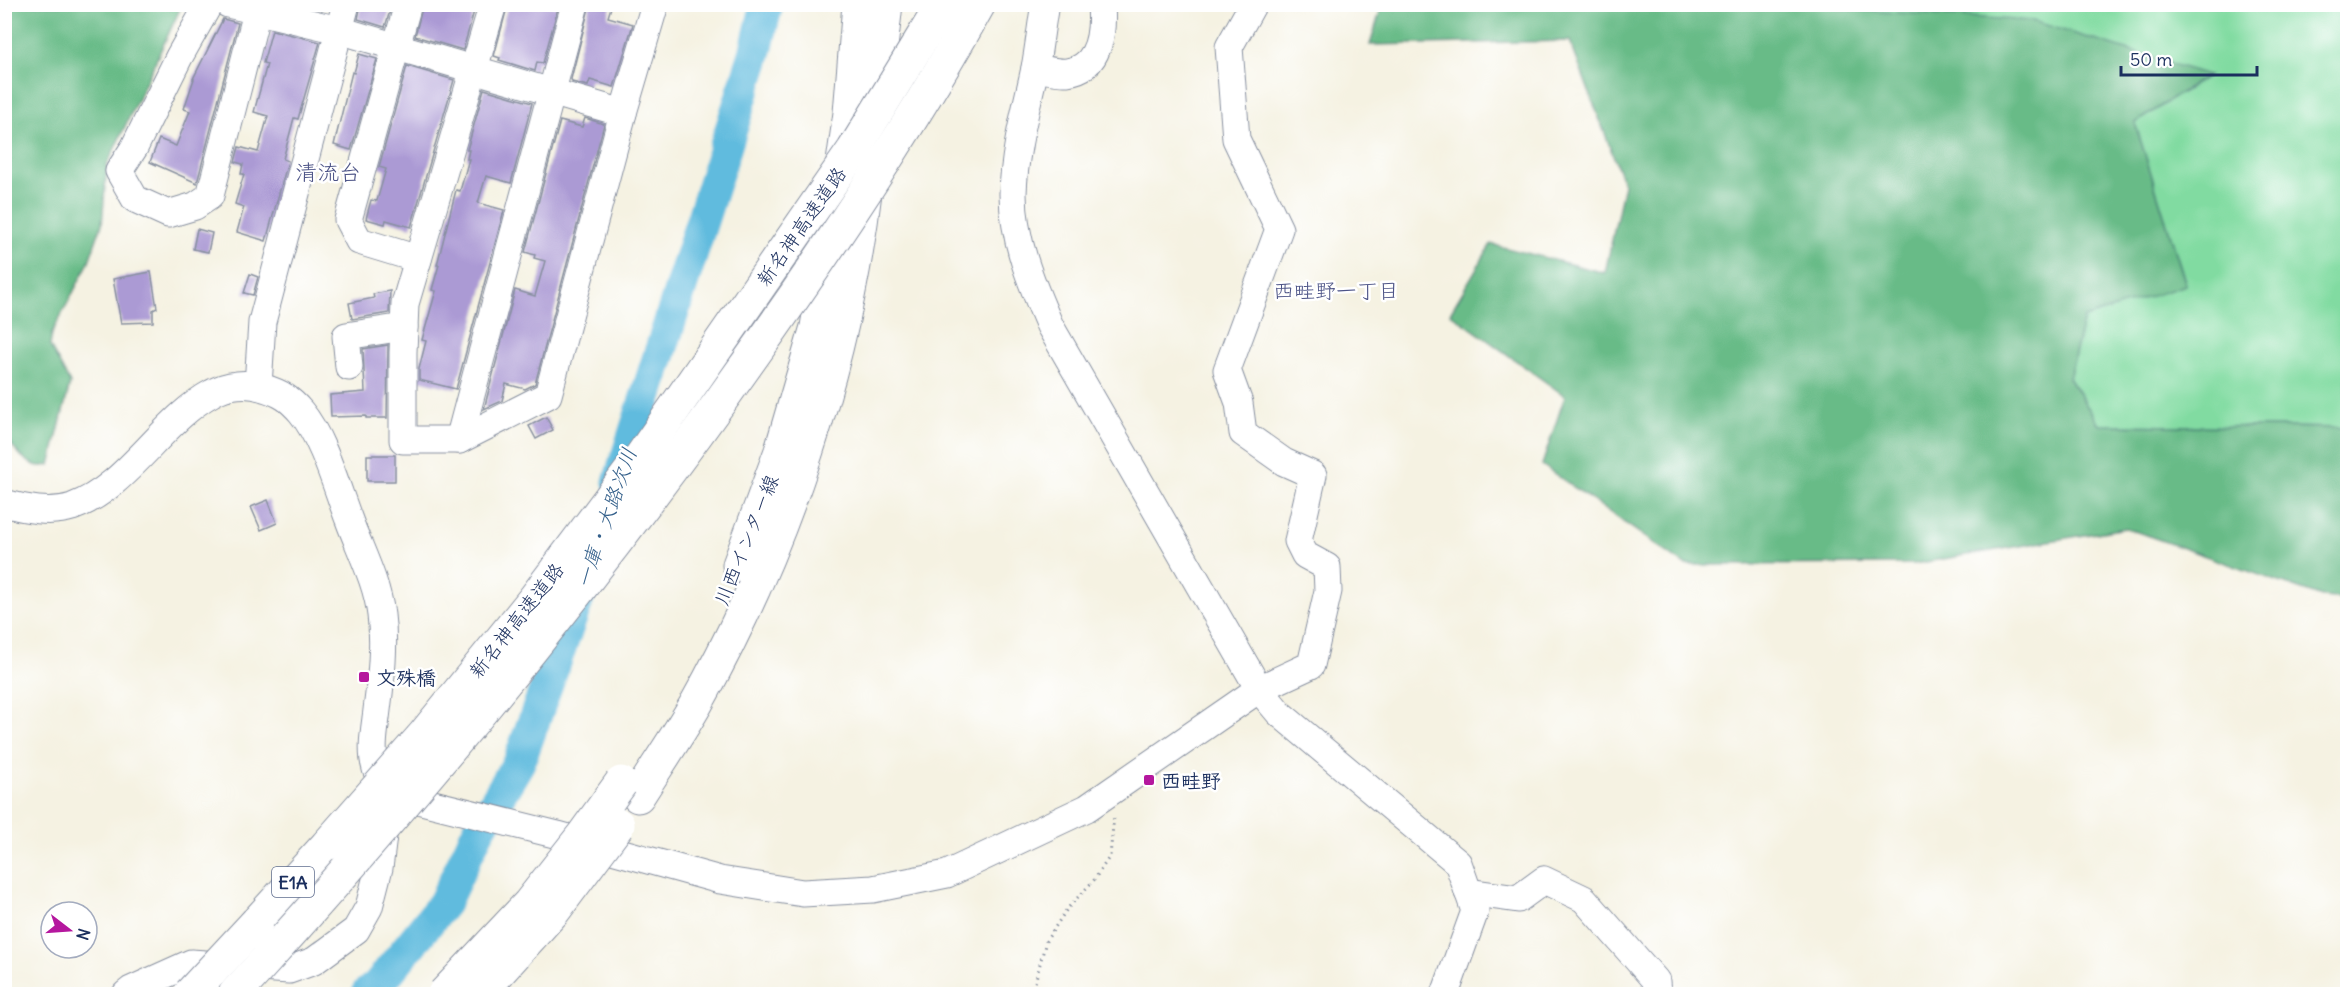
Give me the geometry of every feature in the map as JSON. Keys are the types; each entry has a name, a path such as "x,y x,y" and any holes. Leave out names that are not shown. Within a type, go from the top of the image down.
{"main road":[{"name":"川西インター線","path":"444,994 529,904 584,834 630,790 673,698 730,589 781,451 819,316 836,218 850,113 859,4"},
{"name":"川西インター線","path":"479,994 553,912 630,790 696,704 750,596 806,456 841,332 861,230 886,4"},
{"name":"新名神高速道路","path":"190,994 329,843 424,735 535,598 638,461 853,151 943,4"},
{"name":"新名神高速道路","path":"235,994 331,889 451,750 566,608 681,458 858,203 954,49 979,4"}],"street":[{"path":"209,4 179,57 134,148 119,171 135,199 168,214 195,206 210,196 258,8"},
{"path":"228,4 343,17 395,46 624,113"},
{"path":"408,4 348,220 359,241 418,259"},
{"path":"493,4 405,304 403,440 459,440 548,395 655,4"},
{"path":"459,440 575,4"},
{"path":"1045,4 1035,68 1020,130 1013,195 1018,234 1031,284 1050,326 1259,689 1279,712 1458,863 1475,911 1445,994"},
{"path":"1035,68 1068,72 1086,65 1097,50 1103,30 1101,4"},
{"path":"389,793 558,835 720,880 803,893 873,889 948,874 1087,808 1259,689 1311,665 1328,591 1327,567 1305,555 1298,541 1313,475 1284,462 1243,433 1239,403 1227,370 1280,229 1236,139 1229,47 1253,4"},
{"path":"258,386 262,322 343,17"},
{"path":"349,367 346,336 404,327"},
{"path":"4,503 49,510 70,507 94,497 122,474 184,414 212,393 234,384 258,386 282,393 303,414 320,446 373,584 381,615 381,673 373,742 376,768 389,793 380,868 369,907 356,930 315,961 289,969 191,963 126,994"},
{"path":"1468,892 1518,899 1544,880 1584,899 1656,981 1656,994"}],"path":[{"path":"1032,994 1046,941 1067,909 1094,880 1110,856 1116,790"}],"green space":[{"path":"5,5 182,5 107,165 102,224 88,264 52,333 50,346 70,383 50,465 44,466 30,463 21,456 5,432"},
{"path":"1382,5 1835,5 1839,9 2033,21 2208,75 2135,123 2186,285 2084,318 2069,378 2099,425 2347,428 2347,599 2322,597 2126,528 1914,564 1685,565 1542,465 1565,396 1450,313 1491,244 1605,273 1624,184 1570,41 1370,45"},
{"path":"1835,5 2347,5 2347,428 2099,425 2069,378 2084,318 2186,284 2135,123 2208,76 1838,9"}],"building":[{"path":"361,4 392,4 385,27 358,19"},
{"path":"423,4 476,4 463,50 415,36"},
{"path":"508,4 544,4 558,8 543,63 537,62 535,71 499,60 500,58 494,56"},
{"path":"590,4 612,4 608,17 633,24 614,87 590,80 588,86 572,82 571,79"},
{"path":"223,19 238,23 197,183 150,162 159,139 176,146 190,111 184,109 193,79"},
{"path":"272,30 320,42 298,119 294,118 283,159 288,161 266,241 237,232 244,207 235,204 244,174 241,174 243,164 235,162 239,147 258,152 268,116 254,112 267,64 263,63"},
{"path":"359,54 377,59 351,150 334,145 352,72 354,73"},
{"path":"407,66 454,80 411,227 386,220 385,224 366,219 371,200 377,201 386,169 379,167"},
{"path":"484,89 532,103 511,183 486,176 478,203 504,210 456,389 419,380 419,369 426,341 422,340 436,291 432,290 439,265 437,265 456,190 460,191 469,159 467,159 469,150 467,150"},
{"path":"585,118 604,124 535,384 525,389 506,384 502,401 484,409 515,290 535,296 545,261 525,252 560,121 582,127"},
{"path":"197,229 212,233 208,252 193,249"},
{"path":"151,272 157,308 153,310 153,322 121,323 113,279"},
{"path":"250,274 258,277 253,295 244,293"},
{"path":"390,291 389,313 352,319 349,303 374,298 373,294"},
{"path":"388,345 387,418 331,417 330,395 365,392 363,349"},
{"path":"546,417 553,430 536,439 529,426"},
{"path":"367,455 395,455 395,481 367,481"},
{"path":"268,500 277,523 261,530 251,507"}],"waterway":[{"name":"一庫・大路次川","path":"619,482 755,54 767,4"},
{"name":"一庫・大路次川","path":"367,994 377,986 444,903 478,831 519,762 581,590"}],"place":[{"name":"文殊橋","path":"364,677"},
{"name":"西畦野","path":"1149,780"}],"district":[{"name":"清流台","path":"328,172"},
{"name":"西畦野一丁目","path":"1336,290"}]}
